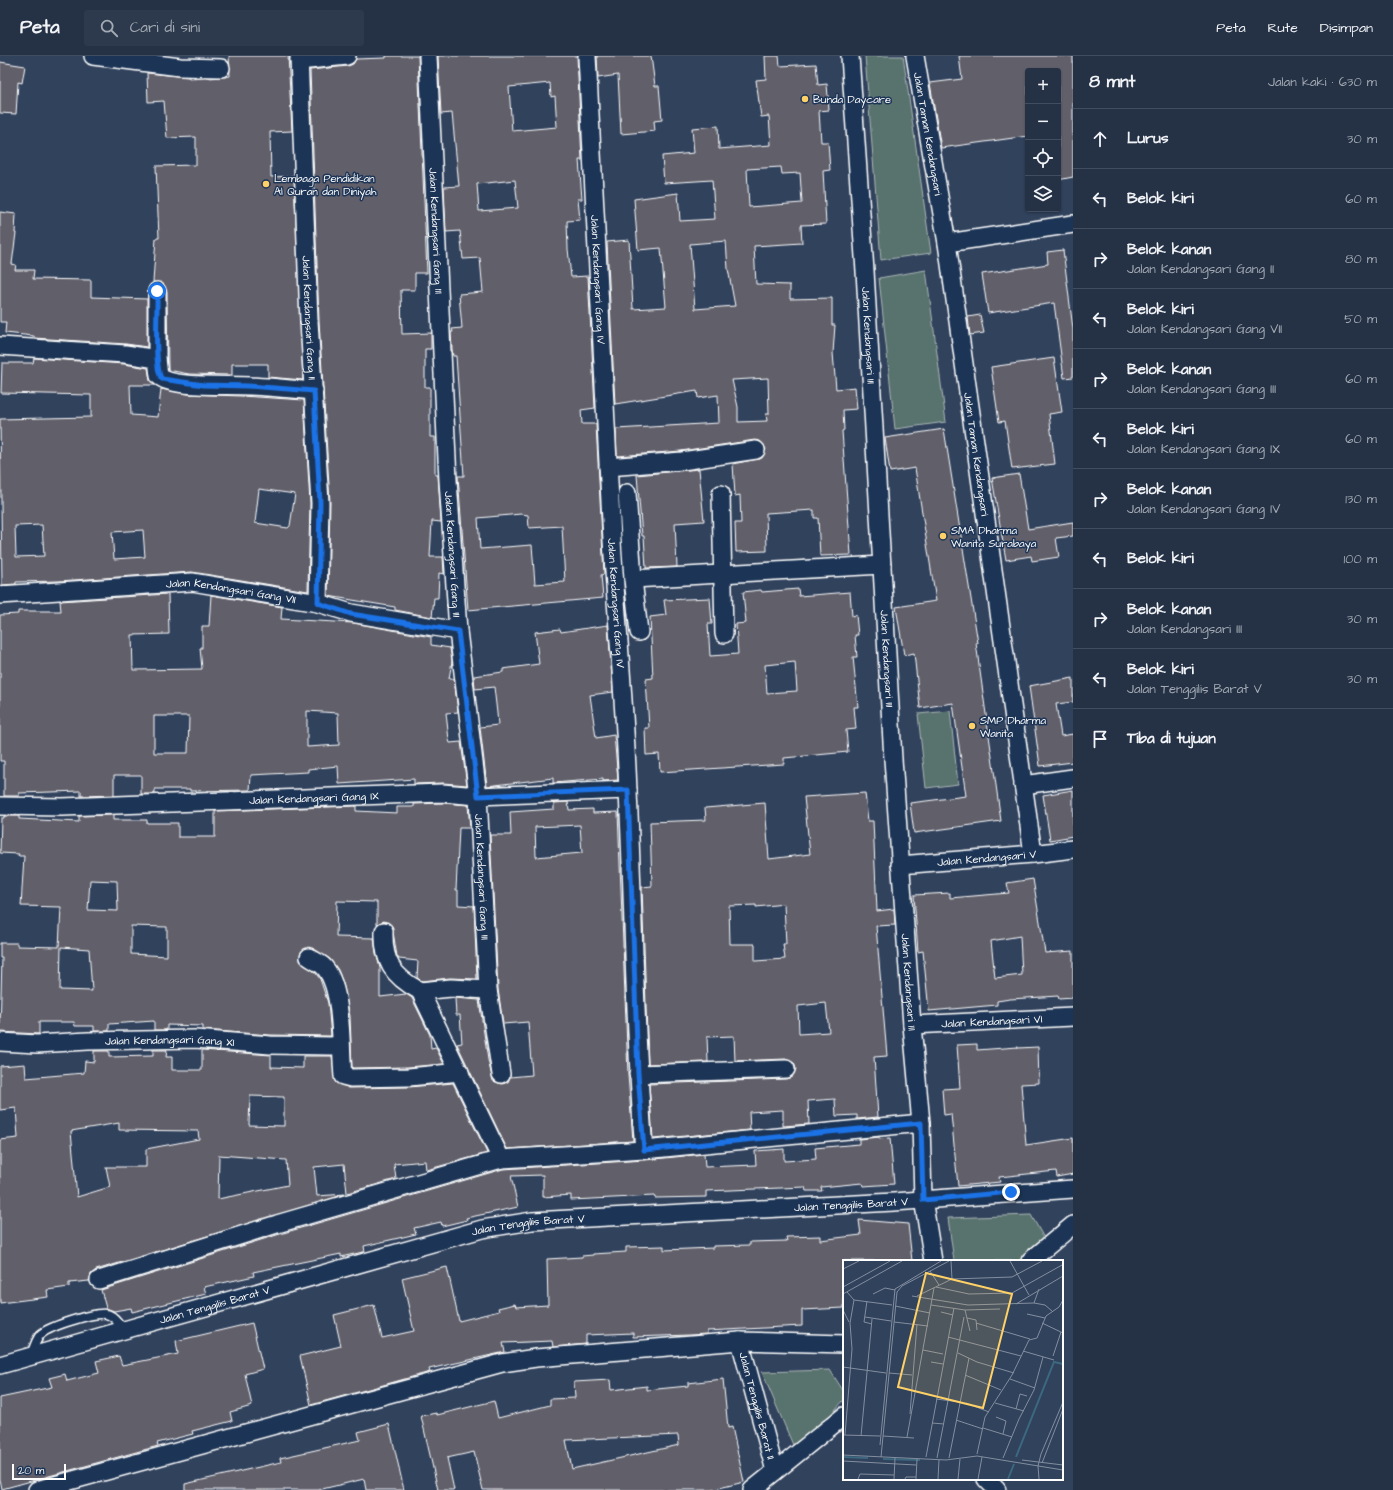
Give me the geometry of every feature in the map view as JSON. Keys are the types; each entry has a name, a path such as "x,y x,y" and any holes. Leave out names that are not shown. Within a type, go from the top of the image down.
{"street":[{"path":"93,56 180,67 221,68"},
{"path":"299,58 347,56"},
{"name":"Jalan Kendangsari Gang III","path":"428,56 448,480 458,631 478,796 488,990 501,1074"},
{"name":"Jalan Kendangsari Gang IV","path":"587,56 599,326 604,384 628,790 638,1074 644,1150"},
{"name":"Jalan Kendangsari III","path":"850,56 865,271 900,865 921,1123 923,1200 932,1260"},
{"name":"Jalan Taman Kendangsari","path":"915,56 947,243 1033,854"},
{"name":"Jalan Kendangsari Gang II","path":"299,58 320,503 318,603"},
{"path":"947,243 1073,224"},
{"path":"157,291 157,359 159,376 165,380 204,385 248,386 314,391"},
{"path":"0,346 125,354 157,359"},
{"path":"608,467 682,461 756,450"},
{"path":"627,493 633,579 639,632"},
{"path":"720,494 721,574 724,634"},
{"path":"633,579 882,565"},
{"name":"Jalan Kendangsari Gang VII","path":"0,596 192,582 208,583 318,603 351,614 458,631"},
{"path":"1023,786 1073,778"},
{"name":"Jalan Kendangsari Gang IX","path":"0,806 62,807 442,793 478,796 628,790"},
{"name":"Jalan Kendangsari V","path":"900,865 1033,854 1073,849"},
{"path":"384,930 384,946 388,964 395,974 409,985 420,991 451,988 488,990"},
{"path":"309,957 323,965 329,974 338,996 343,1076 346,1078 409,1077 460,1072"},
{"path":"420,991 501,1159"},
{"name":"Jalan Kendangsari VI","path":"912,1025 1073,1017"},
{"name":"Jalan Kendangsari Gang XI","path":"0,1042 37,1044 88,1041 182,1039 270,1045 340,1045"},
{"path":"638,1074 786,1069"},
{"path":"99,1280 277,1224 501,1159 644,1150 921,1123"},
{"name":"Jalan Tenggilis Barat V","path":"0,1365 482,1229 532,1220 923,1200 1073,1189"},
{"path":"1031,1260 1073,1225"},
{"path":"37,1490 502,1363 536,1358 740,1341 843,1344"},
{"name":"Jalan Tenggilis Barat II","path":"740,1341 775,1471"},
{"path":"752,1490 843,1417"},
{"path":"987,1480 997,1490"}],"green space":[{"path":"865,56 903,56 931,253 881,260"},
{"path":"926,270 946,422 895,429 879,278"},
{"path":"950,711 958,784 926,788 918,714"},
{"path":"1031,1215 1044,1238 1020,1260 954,1260 948,1218"},
{"path":"830,1370 843,1390 843,1401 796,1452 762,1372"}],"building":[{"path":"229,56 288,56 292,131 270,132 271,177 294,176 303,380 268,377 268,364 232,364 232,375 189,374 168,370 167,291 162,283 153,282 156,238 159,238 156,166 196,165 196,137 167,138 164,101 148,102 147,73 189,77 189,79 230,76"},
{"path":"386,56 418,56 427,273 415,273 415,290 401,290 402,334 431,333 431,349 425,349 425,387 430,387 430,437 435,437 435,475 438,475 441,522 432,521 430,557 443,557 444,574 439,573 438,598 434,598 432,617 395,610 395,607 328,596 330,502 319,321 310,70 348,66 353,64 356,59 386,58"},
{"path":"438,56 577,56 582,160 579,160 582,199 578,199 580,220 567,221 568,249 571,277 588,276 595,408 581,410 582,424 596,424 604,574 601,575 603,598 468,610 458,476 464,476 456,356 453,356 451,332 453,332 452,329 462,328 459,294 483,292 480,258 463,259 460,231 446,232 444,187 459,186 452,113 441,114","holes":["550,83 551,97 555,96 557,127 512,131 509,87","515,180 518,208 479,211 477,184","521,514 528,515 529,528 562,526 565,582 535,584 532,545 480,549 478,518"]},
{"path":"597,56 651,56 655,86 659,86 662,120 654,121 655,131 621,134 618,75 598,78"},
{"path":"765,56 779,56 780,66 816,64 818,85 827,84 829,110 819,111 821,142 828,142 830,170 823,171 826,224 801,225 802,243 754,246 756,284 790,285 790,299 832,298 832,325 835,325 833,353 836,389 855,387 857,409 843,410 844,430 842,431 851,555 820,556 818,518 814,518 814,510 766,513 767,551 736,552 735,523 741,523 740,495 735,496 733,464 762,458 766,449 760,441 755,440 681,451 617,456 616,429 719,423 718,395 698,398 697,391 615,404 607,242 629,240 633,309 666,307 661,248 638,250 634,199 678,193 680,221 715,219 712,180 664,183 662,156 694,153 692,128 718,126 719,149 771,145 769,116 761,117 756,80 766,79","holes":["781,167 782,174 800,173 802,203 749,207 747,169","726,241 728,269 735,306 695,309 690,244","768,378 769,414 766,414 767,421 738,422 738,407 732,380"]},
{"path":"959,56 1073,56 1073,177 1061,179 1061,68 1025,68 1025,136 941,148 930,83 962,79"},
{"path":"0,62 25,66 22,83 18,82 16,114 0,113"},
{"path":"0,212 16,214 16,233 12,264 16,265 15,270 34,270 33,279 91,280 91,297 147,299 147,347 126,344 34,338 34,336 5,333 6,322 0,322"},
{"path":"1063,250 1073,329 1073,377 1064,378 1054,303 988,313 982,274 1048,264 1047,252"},
{"path":"980,315 984,333 970,335 968,317"},
{"path":"34,358 124,364 148,368 150,381 155,385 130,385 131,415 158,417 161,389 188,394 304,400 310,503 308,591 192,572 59,581 16,582 16,584 2,585 0,419 91,417 91,395 1,393 2,363 33,363","holes":["259,489 295,494 290,526 288,528 255,523","42,525 44,556 16,557 15,526","143,530 145,557 114,559 112,532"]},
{"path":"1054,358 1062,412 1049,414 1055,464 1012,469 1005,421 999,422 991,367"},
{"path":"944,429 978,643 976,643 1001,821 914,833 910,803 966,796 953,703 920,708 914,653 904,655 896,607 936,601 915,468 890,472 885,438"},
{"path":"699,469 704,521 675,523 677,567 646,568 637,475"},
{"path":"1019,474 1028,529 1073,522 1073,536 1056,538 1059,557 1032,561 1031,556 1006,560 992,478"},
{"path":"798,589 799,596 850,592 852,616 856,615 858,635 855,635 857,657 853,657 858,707 854,707 856,729 846,730 848,752 784,758 784,764 660,772 659,754 646,755 645,728 649,728 646,679 653,678 650,617 666,615 664,600 710,598 712,624 708,624 710,656 738,654 736,624 746,623 743,592 761,590 762,592","holes":["795,662 797,691 767,693 765,665"]},
{"path":"168,594 169,634 132,635 133,670 202,669 200,648 202,648 202,626 209,626 211,595 282,607 281,619 353,623 431,637 431,645 450,648 452,661 449,679 454,679 458,712 446,713 449,740 450,743 461,742 467,785 443,783 414,784 414,779 339,784 338,766 308,769 308,772 251,775 250,790 190,791 190,789 155,789 155,794 141,794 141,775 114,775 114,795 81,796 81,791 19,793 19,796 4,796 4,761 0,761 0,615 18,614 18,611 61,611 60,601","holes":["307,711 338,713 339,745 307,747","154,716 189,716 188,753 154,753"]},
{"path":"608,625 613,692 590,695 596,738 614,735 618,780 603,781 603,779 553,783 553,778 487,786 480,727 498,725 494,687 475,689 474,676 503,672 503,669 539,664 535,632 560,629 561,632"},
{"path":"1073,678 1073,702 1056,704 1061,736 1073,734 1073,762 1040,766 1029,686"},
{"path":"1073,790 1073,836 1050,840 1043,795"},
{"path":"865,793 868,821 873,821 877,911 894,909 895,925 876,926 887,1056 874,1057 878,1117 857,1119 857,1115 836,1116 835,1099 808,1101 809,1124 783,1126 783,1110 749,1112 750,1130 653,1139 649,1084 786,1079 792,1077 796,1069 794,1063 786,1059 735,1061 734,1036 707,1037 708,1062 648,1064 642,887 652,886 650,822 706,820 705,808 765,803 769,859 810,854 804,797","holes":["784,904 786,944 783,944 785,959 755,961 755,944 730,944 729,906 756,905 756,907","826,1003 829,1032 799,1034 798,1006"]},
{"path":"568,802 569,810 593,809 593,813 618,812 628,1075 633,1141 507,1149 457,1044 462,1043 460,1015 456,1015 455,998 479,1000 488,1060 493,1081 502,1084 508,1082 510,1077 532,1075 528,1022 503,1024 498,989 490,835 511,835 510,812 554,809 554,803","holes":["580,825 582,853 536,857 535,827"]},
{"path":"442,803 468,805 470,828 459,828 456,890 458,890 458,905 474,906 477,979 450,978 422,981 417,978 418,961 399,959 397,956 392,926 384,921 377,924 377,902 337,901 336,937 374,938 380,968 380,997 406,994 412,998 430,1035 431,1049 436,1048 444,1064 408,1067 352,1068 350,1016 343,983 338,970 330,959 309,947 301,952 300,961 315,972 320,979 328,1003 331,1036 270,1035 203,1030 203,1026 167,1025 167,1030 154,1030 154,1021 109,1024 109,1031 94,1031 94,1026 75,1026 74,1022 39,1022 39,1034 0,1032 2,958 0,958 0,943 17,943 17,946 59,947 61,907 21,906 24,856 18,856 19,854 0,853 1,818 4,818 4,816 19,816 19,819 79,822 79,816 113,815 113,820 147,820 147,823 178,823 178,837 215,837 215,811 356,806 356,811 397,813 397,807 414,807 414,804","holes":["90,880 117,881 118,911 88,910","131,926 167,927 167,956 131,954","61,947 89,949 92,991 60,990"]},
{"path":"1033,879 1045,953 1073,951 1073,998 1059,999 1058,996 1010,999 997,1001 997,1005 929,1011 923,951 918,952 914,895 950,893 950,898 1009,893 1007,883","holes":["1020,936 1022,975 995,978 991,941"]},
{"path":"977,1044 977,1050 1038,1047 1039,1083 1021,1084 1026,1145 1073,1138 1073,1174 1057,1177 1056,1171 999,1177 1000,1182 958,1186 951,1114 944,1115 942,1089 960,1088 957,1045"},
{"path":"153,1050 167,1050 166,1057 172,1057 172,1070 202,1070 202,1050 271,1055 271,1067 303,1068 303,1056 332,1056 335,1082 349,1088 409,1087 453,1083 487,1153 426,1170 425,1161 394,1164 396,1179 347,1193 344,1164 314,1167 317,1196 346,1194 96,1270 91,1274 89,1281 69,1283 69,1287 47,1290 48,1297 0,1303 0,1140 18,1138 16,1108 0,1110 0,1066 25,1064 26,1078 84,1073 85,1061 94,1062 94,1051 109,1051 109,1057 153,1056","holes":["250,1096 284,1097 284,1126 249,1125","119,1123 119,1130 198,1131 199,1139 146,1149 146,1167 106,1167 110,1187 77,1197 71,1131","219,1155 286,1160 288,1185 218,1199"]},
{"path":"879,1137 879,1139 890,1138 894,1184 863,1186 862,1183 821,1187 822,1191 806,1191 805,1187 706,1191 706,1197 655,1198 654,1196 571,1200 571,1195 543,1197 543,1175 511,1176 518,1207 466,1218 467,1220 442,1226 441,1222 414,1228 416,1234 364,1246 365,1252 341,1257 341,1254 253,1272 254,1276 204,1287 206,1294 132,1312 131,1308 114,1311 106,1308 101,1290 280,1234 503,1169 645,1160 704,1154 705,1167 756,1165 755,1151 784,1149 784,1161 816,1159 815,1148 859,1144 859,1139"},
{"path":"859,1220 908,1224 912,1260 843,1260 843,1308 802,1310 802,1326 707,1331 707,1334 689,1335 633,1337 633,1333 586,1335 586,1344 553,1347 552,1341 503,1343 505,1352 429,1369 430,1372 311,1405 300,1356 341,1346 334,1315 374,1305 382,1338 414,1331 402,1278 447,1267 459,1321 499,1311 498,1308 515,1304 516,1307 548,1305 547,1259 626,1252 626,1247 664,1246 664,1250 713,1248 713,1246 750,1245 750,1242 787,1241 786,1237 820,1236 820,1240 861,1235"},
{"path":"252,1323 263,1369 245,1374 252,1406 230,1412 232,1421 192,1431 193,1434 157,1443 158,1446 2,1489 0,1479 0,1398 52,1387 49,1378 65,1374 67,1381 99,1373 96,1361 119,1356 122,1365 178,1354 176,1341"},
{"path":"723,1379 728,1428 732,1427 744,1482 711,1490 483,1490 474,1452 447,1458 454,1490 438,1490 421,1416 436,1413 437,1415 494,1401 498,1418 550,1405 550,1399 575,1398 574,1382 610,1380 611,1390 647,1386 647,1390 688,1386 688,1383","holes":["678,1435 679,1445 572,1469 566,1440"]},
{"path":"389,1424 404,1490 366,1490 364,1479 318,1490 185,1490 185,1484 281,1462 280,1458 360,1440 358,1432"}],"place":[{"name":"Bunda Daycare","path":"805,99"},
{"name":"Lembaga Pendidikan Al Quran dan Diniyah","path":"266,184"},
{"name":"SMA Dharma Wanita Surabaya","path":"943,536"},
{"name":"SMP Dharma Wanita","path":"972,726"}],"route":[{"path":"157,291 157,359 159,376 162,379 204,385 248,386 314,391 320,503 318,603 351,614 458,631 478,796 628,790 638,1074 644,1150 921,1123 923,1200 1011,1192"}]}
